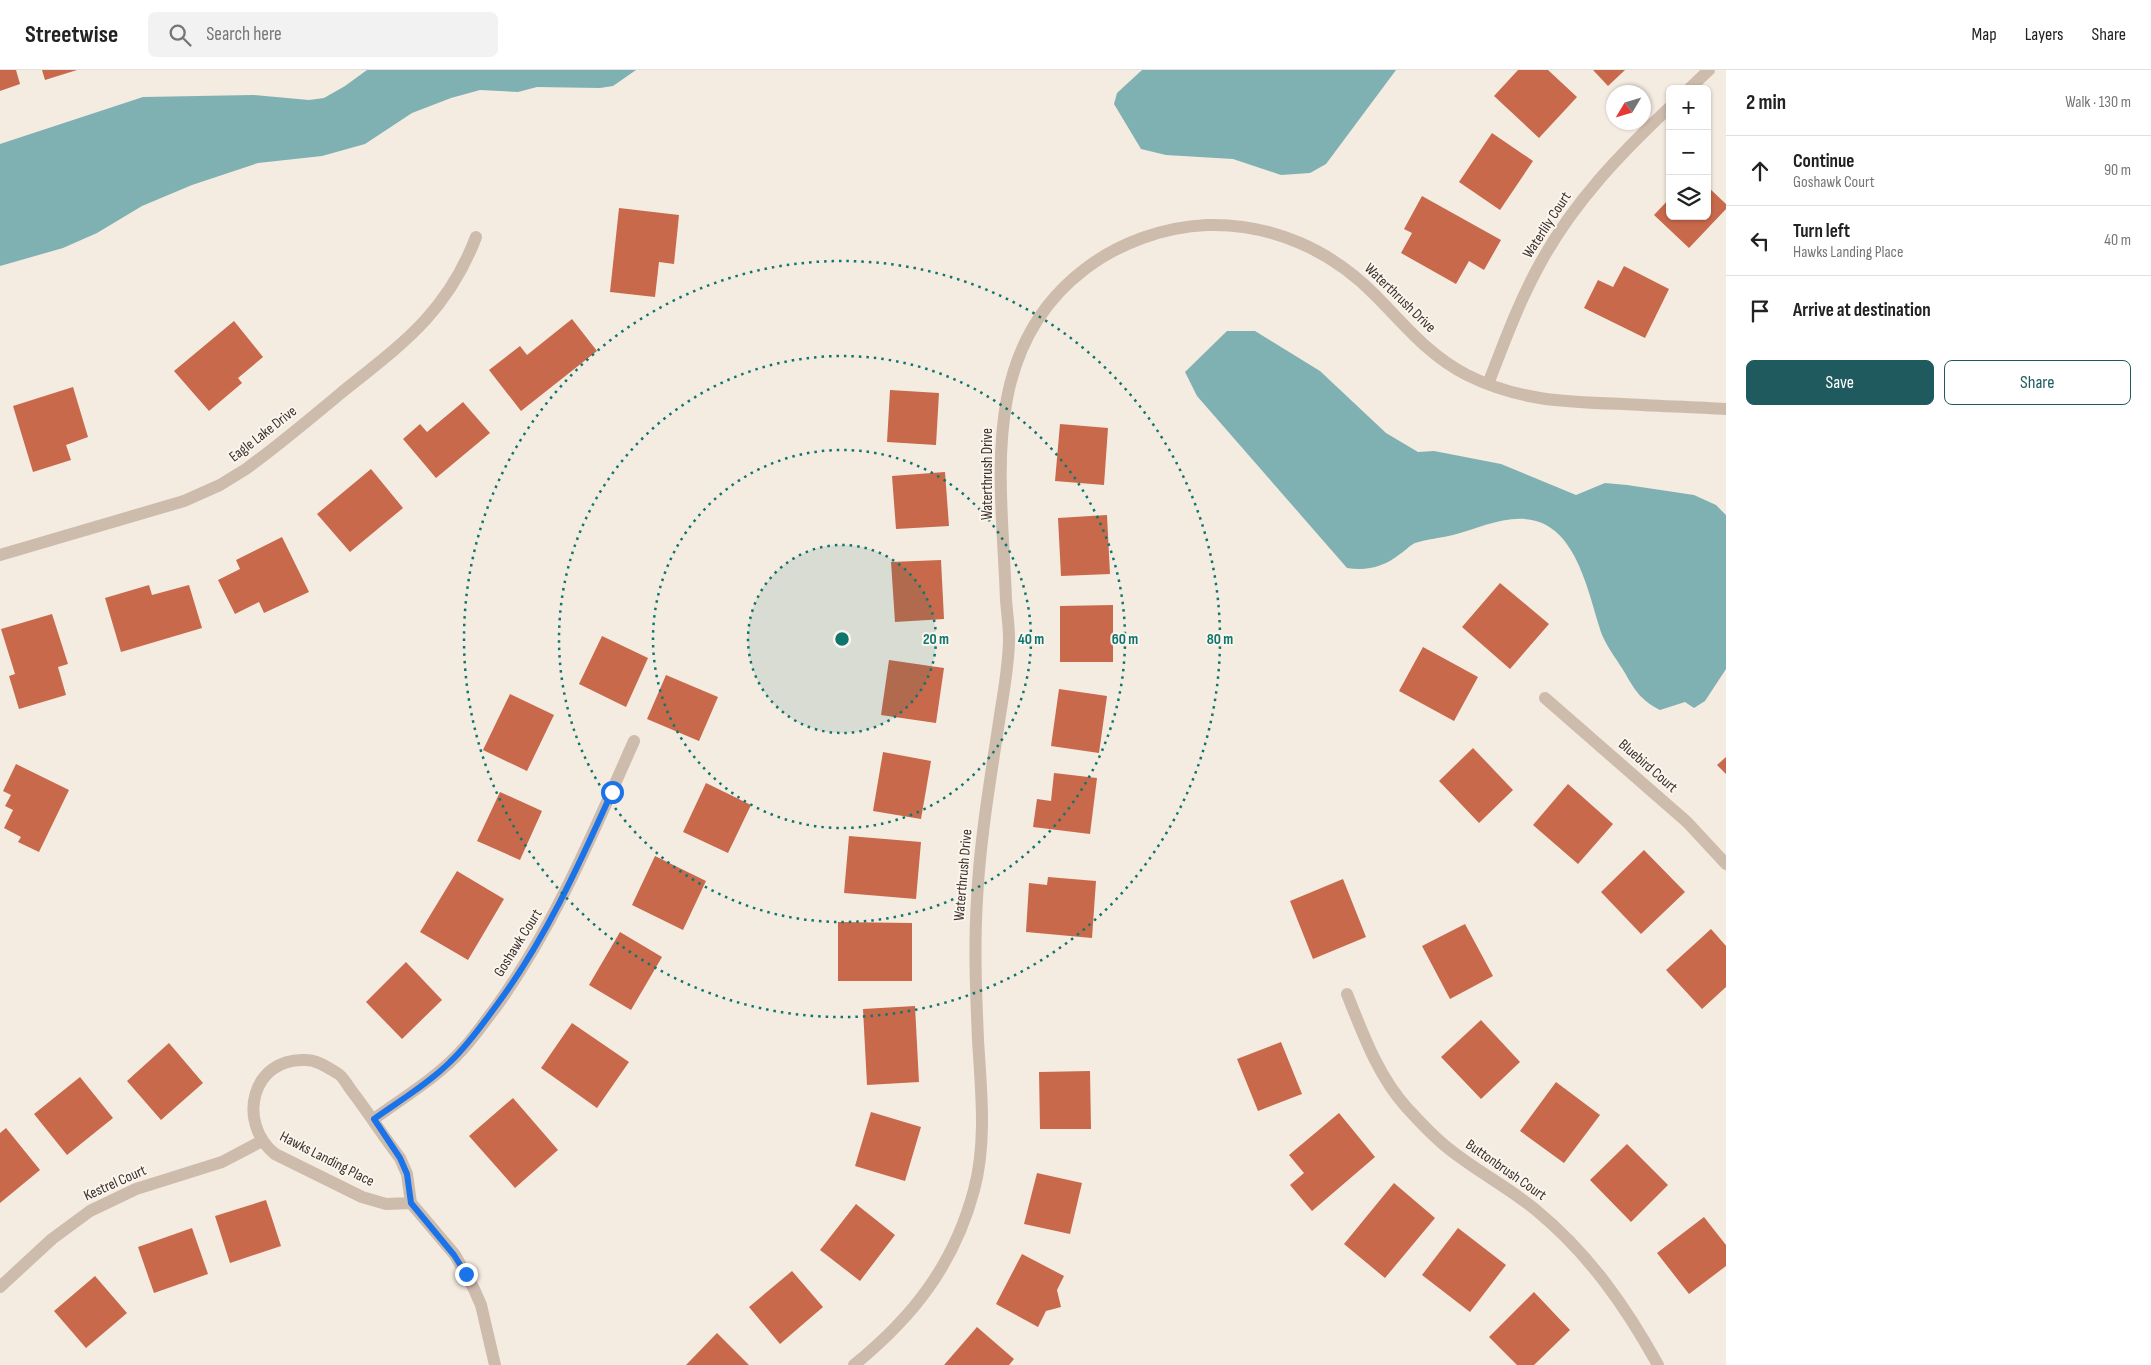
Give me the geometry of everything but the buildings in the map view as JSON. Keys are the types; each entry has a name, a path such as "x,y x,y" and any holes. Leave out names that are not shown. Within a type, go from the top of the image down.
{"street":[{"path":"1693,85 1709,70"},
{"name":"Waterlily Court","path":"1488,384 1526,290 1564,224 1601,175 1666,111"},
{"name":"Waterthrush Drive","path":"854,1365 887,1338 908,1315 935,1280 957,1240 976,1182 982,1108 974,963 977,888 980,854 1005,682 1009,636 1000,455 1008,384 1018,354 1031,328 1048,304 1080,272 1130,243 1173,229 1202,225 1246,227 1289,238 1322,253 1353,274 1411,335 1451,366 1488,384 1517,395 1554,401 1726,408"},
{"name":"Eagle Lake Drive","path":"0,555 184,501 220,485 246,469 415,332 447,296 466,263 476,237"},
{"name":"Bluebird Court","path":"1545,698 1687,822 1726,864"},
{"name":"Goshawk Court","path":"374,1119 448,1064 471,1040 513,983 536,947 576,874 634,741"},
{"name":"Buttonbrush Court","path":"1347,994 1376,1063 1407,1109 1453,1153 1536,1211 1580,1252 1601,1274 1635,1324 1658,1365"},
{"name":"Hawks Landing Place","path":"307,1060 323,1064 338,1073 374,1119 400,1158 407,1174 411,1203 386,1204 362,1197 275,1154 257,1135 252,1101 261,1082 271,1071 290,1061 307,1060"},
{"name":"Kestrel Court","path":"0,1287 52,1239 90,1211 136,1189 222,1162 262,1140"},
{"path":"411,1203 423,1215 462,1266 481,1305 495,1365"}],"water":[{"path":"367,70 636,70 613,86 600,88 537,87 518,92 480,90 451,98 412,113 365,144 322,156 258,163 192,185 142,206 97,233 63,248 0,266 0,144 143,97 253,95 309,100 324,98"},
{"path":"1142,70 1396,70 1326,164 1310,173 1281,175 1233,159 1166,155 1141,149 1114,104 1117,93"},
{"path":"1227,331 1255,331 1320,371 1386,433 1418,452 1434,451 1501,464 1576,495 1605,483 1694,495 1716,505 1726,515 1726,669 1705,701 1694,708 1685,702 1660,710 1648,703 1640,695 1603,637 1575,557 1555,531 1542,523 1520,519 1497,522 1453,535 1415,543 1388,562 1375,567 1347,568 1197,396 1185,372"}],"route":[{"path":"466,1274 454,1255 423,1215 411,1203 411,1190 400,1158 374,1119 437,1074 463,1050 513,983 536,947 576,874 612,792"}]}
